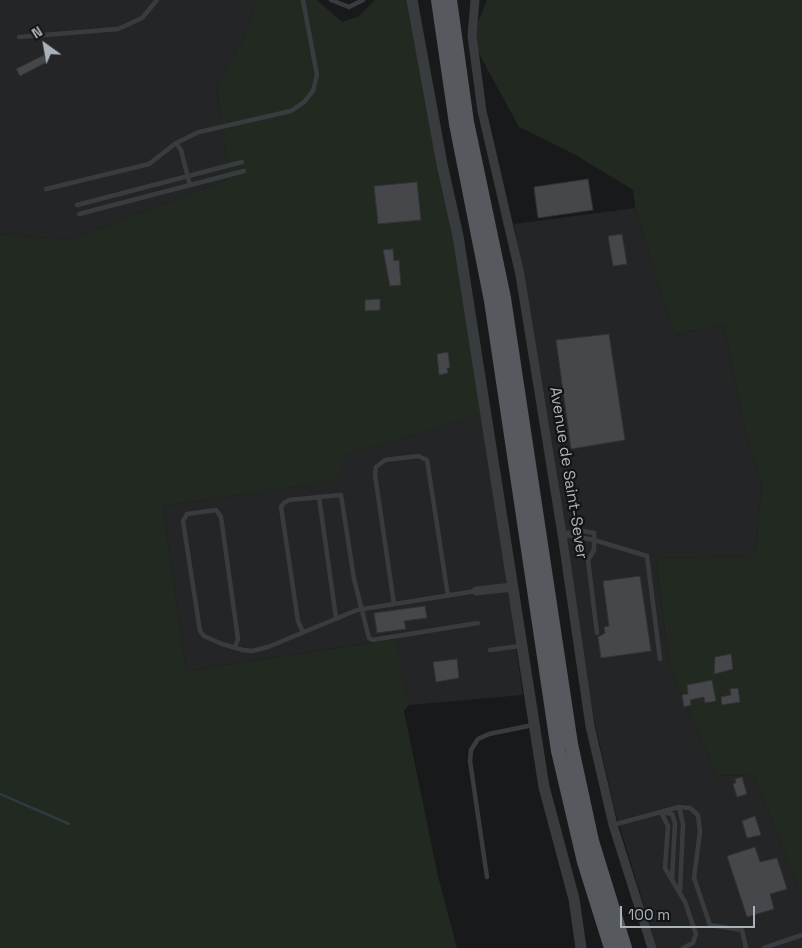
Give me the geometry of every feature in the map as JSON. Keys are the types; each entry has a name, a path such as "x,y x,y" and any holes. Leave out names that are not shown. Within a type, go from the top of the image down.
{"main road":[{"path":"438,0 456,124 491,301 558,751 584,862 610,948"},
{"path":"450,0 467,122 504,298 571,744 592,841 625,948"}],"street":[{"path":"412,0 442,164 458,236 544,787 574,899 581,948"},
{"name":"Avenue de Saint-Sever","path":"475,0 472,36 482,111 520,275 562,534 590,726 613,825 652,948"},
{"path":"476,591 513,587"}],"lane":[{"path":"20,37 118,29 142,18 157,0"},
{"path":"46,189 149,164 176,143 199,132 291,111 304,102 313,91 317,75 303,0"},
{"path":"331,0 349,7 363,0"},
{"path":"176,143 181,150 190,185"},
{"path":"76,204 242,162"},
{"path":"79,214 244,171"},
{"path":"394,604 375,475 376,467 385,460 418,456 427,460 448,596"},
{"path":"303,632 298,621 281,508 289,500 342,495 354,579 367,634 372,640 478,623"},
{"path":"318,497 336,618"},
{"path":"235,648 238,639 221,517 216,510 187,514 183,521 200,631 204,636 235,648 252,651 260,650 362,609 476,591"},
{"path":"562,534 594,540 647,556 660,659"},
{"path":"594,540 594,550 588,560 597,632"},
{"path":"490,650 522,646"},
{"path":"488,877 470,761 471,750 478,739 489,734 533,725"},
{"path":"613,825 679,807 690,808 698,815 700,832 694,878 710,925 742,930 746,948"},
{"path":"679,807 683,824 680,893"},
{"path":"661,812 668,826 664,868 685,902 696,934 693,943 683,948"},
{"path":"661,812 672,814 675,823 672,881"},
{"path":"764,948 802,935"}],"shaded area":[{"path":"0,0 256,0 247,31 217,88 229,179 69,240 0,234"},
{"path":"256,0 317,0 342,22 359,16 375,0 413,0 420,18 482,413 439,428 347,454 336,481 163,506 186,671 395,639 409,705 404,711 438,876 457,948 0,948 0,234 69,240 229,179 217,88 247,31"},
{"path":"487,0 802,0 802,897 754,776 716,775 669,665 656,558 755,556 762,483 746,436 724,325 674,334 635,208 633,190 574,154 519,127 471,39"},
{"path":"635,208 674,334 724,325 746,436 762,483 755,556 656,558 669,665 716,775 754,776 802,897 802,948 657,948 615,811 593,715 514,224"},
{"path":"482,413 523,695 409,705 394,639 186,671 163,506 335,481 346,454 439,428"}],"building":[{"path":"44,55 47,62 20,76 16,69"},
{"path":"588,179 593,210 538,218 534,187"},
{"path":"417,182 421,220 378,224 374,186"},
{"path":"622,234 627,264 613,266 608,236"},
{"path":"393,249 394,261 399,260 401,285 390,286 383,250"},
{"path":"380,299 380,310 365,311 365,300"},
{"path":"609,334 625,440 571,449 556,340"},
{"path":"448,352 450,368 447,368 448,373 439,375 437,354"},
{"path":"640,576 651,651 601,658 598,637 605,633 604,627 609,626 603,581"},
{"path":"425,606 427,618 404,621 406,629 377,633 374,613"},
{"path":"731,654 733,669 714,674 715,657"},
{"path":"457,659 459,678 436,682 433,662"},
{"path":"712,680 716,701 705,703 704,697 690,700 691,705 684,707 682,695 688,694 687,685"},
{"path":"738,688 740,702 722,705 721,697 731,695 730,689"},
{"path":"742,777 747,794 737,797 733,784 736,783 735,779"},
{"path":"755,816 761,835 747,838 742,821"},
{"path":"755,847 760,862 777,858 787,889 770,894 774,909 747,917 727,856"}],"waterway":[{"path":"0,794 69,824"}]}
